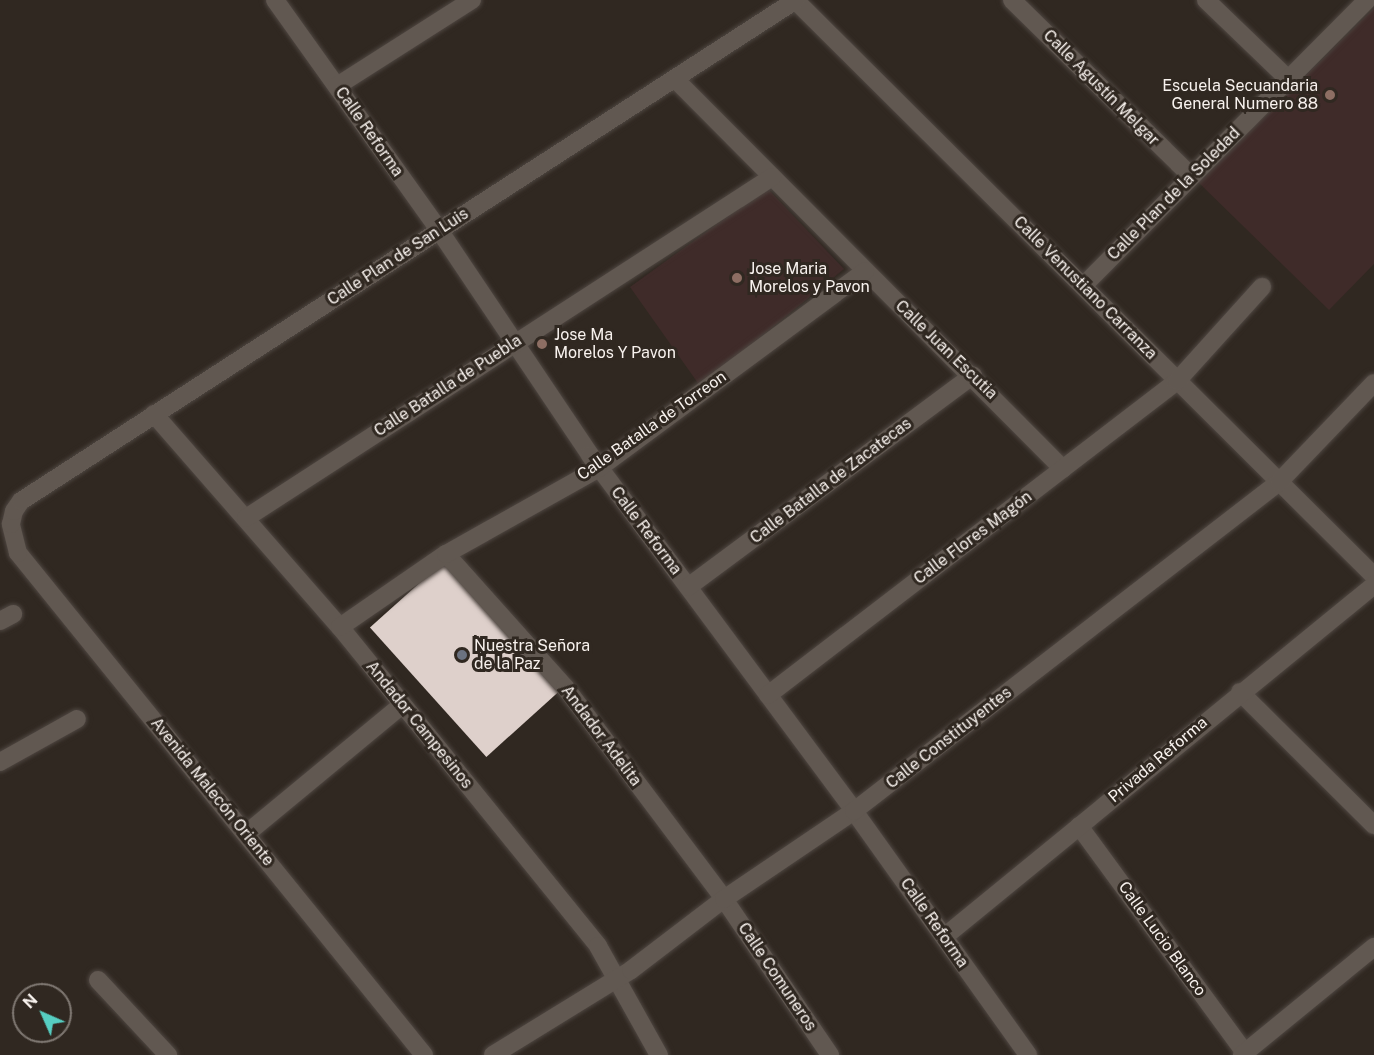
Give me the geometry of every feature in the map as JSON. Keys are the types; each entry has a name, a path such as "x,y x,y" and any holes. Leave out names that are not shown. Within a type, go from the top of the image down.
{"street":[{"name":"Calle Reforma","path":"275,0 439,230 599,468 854,811 1028,1055"},
{"path":"337,87 472,0"},
{"name":"Calle Plan de San Luis","path":"10,524 21,501 796,0"},
{"name":"Calle Venustiano Carranza","path":"796,0 1374,576"},
{"name":"Calle Agustín Melgar","path":"1012,0 1191,176"},
{"path":"1206,0 1287,79"},
{"name":"Calle Plan de la Soledad","path":"1083,286 1367,0"},
{"name":"Calle Juan Escutia","path":"675,79 865,271 973,375 1063,469"},
{"name":"Calle Batalla de Puebla","path":"246,518 514,342 772,177"},
{"name":"Calle Batalla de Torreon","path":"340,627 446,554 599,468 865,271"},
{"name":"Calle Flores Magón","path":"768,695 1177,381 1262,286"},
{"name":"Calle Batalla de Zacatecas","path":"688,587 973,375"},
{"name":"Calle Constituyentes","path":"494,1055 616,981 724,899 854,811 1279,482 1374,382"},
{"name":"Andador Campesinos","path":"154,414 340,627 598,946 659,1055"},
{"name":"Avenida Malecón Oriente","path":"10,524 18,553 424,1055"},
{"name":"Andador Adelita","path":"446,554 565,687 724,899"},
{"name":"Privada Reforma","path":"944,937 1240,692 1374,585"},
{"path":"1240,692 1374,825"},
{"path":"246,834 402,705"},
{"path":"0,762 77,719"},
{"name":"Calle Lucio Blanco","path":"1079,826 1244,1054"},
{"name":"Calle Comuneros","path":"724,899 830,1055"},
{"path":"1244,1054 1374,947"},
{"path":"98,980 168,1055"}],"shaded area":[{"name":"Escuela Secuandaria General Numero 88","path":"1374,8 1374,264 1329,310 1198,182"},
{"name":"Jose Maria Morelos y Pavon","path":"767,188 844,269 700,386 630,287"}],"building":[{"name":"Nuestra Señora de la Paz","path":"445,560 561,689 486,757 370,628"}],"place":[{"name":"Escuela Secuandaria General Numero 88","path":"1330,95"},
{"name":"Jose Maria Morelos y Pavon","path":"737,278"},
{"name":"Jose Ma Morelos Y Pavon","path":"542,344"},
{"name":"Nuestra Señora de la Paz","path":"462,655"}]}
